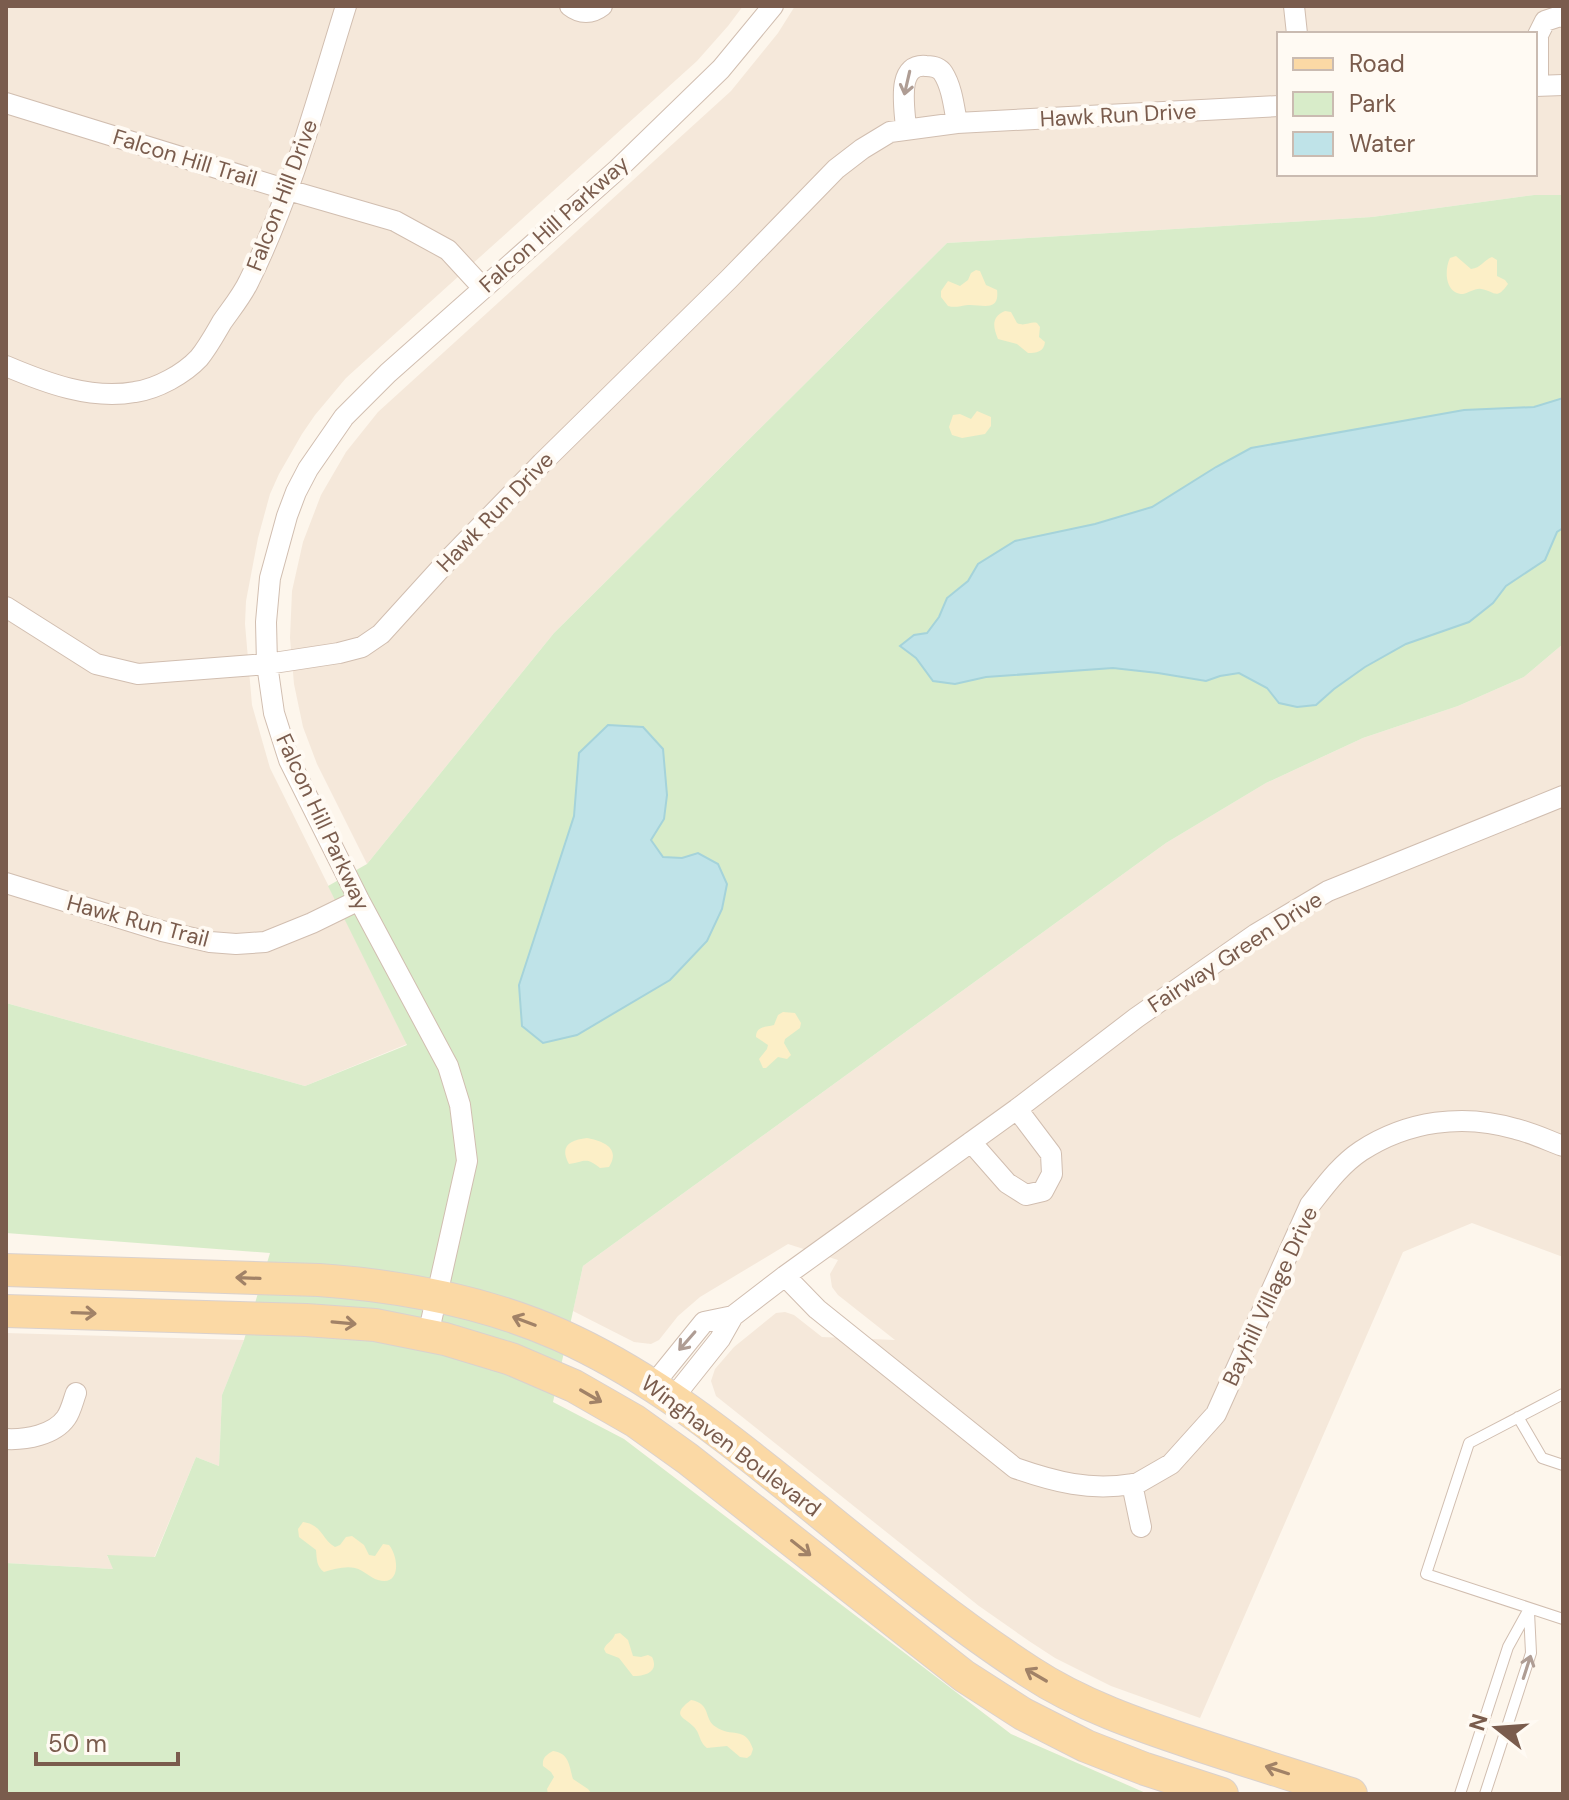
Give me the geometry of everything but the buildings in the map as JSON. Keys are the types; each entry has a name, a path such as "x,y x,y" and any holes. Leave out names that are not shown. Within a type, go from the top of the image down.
{"main road":[{"name":"Winghaven Boulevard","path":"6,1270 319,1280 383,1286 436,1295 504,1314 558,1334 611,1360 663,1392 760,1464 975,1635 1033,1674 1095,1707 1160,1732 1351,1794"},
{"name":"Winghaven Boulevard","path":"6,1311 375,1325 428,1335 511,1359 574,1386 635,1421 688,1459 964,1676 1023,1714 1086,1746 1222,1794"}],"street":[{"name":"Falcon Hill Drive","path":"6,366 75,391 114,394 137,392 163,383 199,357 248,284 288,190 346,6"},
{"path":"570,6 582,12 602,6"},
{"name":"Falcon Hill Parkway","path":"428,1335 467,1161 460,1105 448,1066 359,900 289,760 274,713 267,664 266,622 270,578 296,492 344,417 388,373 618,169 721,69 773,6"},
{"path":"1294,6 1297,32"},
{"path":"1537,60 1538,35 1545,21 1563,17"},
{"path":"906,129 904,89 910,70 918,65 942,71 957,123"},
{"path":"1537,86 1563,85"},
{"name":"Falcon Hill Trail","path":"6,103 395,221 448,250 483,288"},
{"name":"Hawk Run Drive","path":"6,607 96,664 138,674 267,664 362,647 381,634 542,463 836,169 890,132 957,123 1277,106"},
{"name":"Fairway Green Drive","path":"663,1392 720,1339 733,1316 1172,992 1256,934 1328,891 1563,796"},
{"name":"Hawk Run Trail","path":"6,883 162,931 210,942 236,944 265,942 359,900"},
{"path":"971,1142 1007,1183 1026,1195 1043,1191 1052,1174 1051,1154 1017,1109"},
{"name":"Bayhill Village Drive","path":"785,1276 817,1309 1015,1468 1052,1481 1097,1487 1132,1484 1171,1464 1216,1414 1310,1205 1331,1178 1359,1152 1392,1134 1426,1122 1459,1120 1516,1128 1563,1146"},
{"path":"6,1439 43,1435 65,1419 76,1393"},
{"path":"1132,1484 1141,1527"}],"lane":[{"path":"1563,1394 1469,1443 1426,1574 1563,1619"},
{"path":"1518,1417 1542,1458 1563,1465"},
{"path":"1460,1794 1508,1647 1529,1609"},
{"path":"1485,1794 1531,1653 1529,1609"}],"shaded area":[{"path":"6,6 743,6 697,61 346,378 302,434 270,494 246,601 252,705 270,768 407,1044 305,1086 6,1003"},
{"path":"795,6 1563,6 1563,195 1534,195 1372,217 947,243 554,633 367,864 317,764 303,727 294,684 290,638 292,591 303,542 321,495 346,452 378,412 731,91 778,33"},
{"path":"1563,644 1563,1257 1472,1223 1403,1252 1200,1718 1111,1686 1029,1641 979,1606 716,1396 711,1381 715,1369 734,1347 776,1313 794,1315 822,1337 895,1340 832,1287 830,1274 838,1260 788,1244 700,1297 678,1316 659,1340 651,1344 634,1342 573,1311 583,1266 1166,843 1266,783 1363,738 1458,706 1524,677"},
{"path":"6,1333 244,1340 222,1395 219,1466 196,1457 154,1558 107,1556 114,1569 6,1563"}],"green space":[{"path":"1534,195 1563,195 1563,644 1524,677 1458,706 1363,738 1266,783 1166,843 583,1266 553,1402 624,1439 1011,1734 1148,1794 6,1794 6,1563 113,1569 107,1555 155,1557 196,1457 219,1466 222,1395 244,1340 270,1253 6,1233 6,1003 305,1086 407,1045 328,886 367,864 554,633 947,243 1372,217"}],"sand":[{"path":"1456,256 1471,269 1492,257 1497,260 1497,276 1508,284 1498,294 1479,289 1457,293 1449,286 1447,275 1450,258"},
{"path":"976,270 980,271 986,285 997,290 996,302 988,306 948,306 941,297 941,291 948,281 960,286"},
{"path":"1005,311 1011,312 1017,323 1037,323 1040,327 1039,337 1045,342 1041,350 1028,353 1017,344 998,339 994,323 997,316"},
{"path":"977,411 991,417 991,426 985,434 962,438 952,435 949,427 953,415 960,414 971,419"},
{"path":"795,1013 801,1023 800,1028 785,1039 791,1055 787,1059 778,1057 763,1068 759,1059 768,1045 756,1037 756,1033 774,1025 778,1015"},
{"path":"587,1138 604,1143 612,1150 609,1167 600,1168 588,1161 569,1164 565,1153 568,1145"},
{"path":"303,1522 318,1529 335,1547 346,1537 352,1536 364,1545 369,1555 375,1556 383,1544 389,1545 396,1563 394,1575 385,1581 355,1568 324,1572 318,1565 316,1550 299,1537 298,1529"},
{"path":"620,1633 628,1640 633,1656 652,1657 654,1666 650,1672 633,1676 619,1658 606,1653 605,1647 615,1634"},
{"path":"691,1700 705,1708 716,1727 746,1737 753,1749 751,1755 740,1757 727,1746 707,1748 697,1731 680,1714"},
{"path":"553,1751 565,1757 573,1779 592,1794 548,1794 547,1789 554,1777 543,1763"}],"water":[{"path":"1563,398 1563,528 1557,532 1545,560 1506,586 1493,603 1469,622 1406,644 1365,667 1316,705 1297,707 1279,703 1267,688 1239,673 1206,681 1113,668 986,677 955,684 933,681 916,658 900,646 914,635 927,633 939,617 947,598 968,581 978,564 1015,541 1095,524 1152,507 1251,448 1464,410 1534,407"},
{"path":"608,725 643,727 663,749 667,795 664,819 651,840 663,857 682,858 698,853 718,864 727,884 722,909 707,941 670,980 577,1035 543,1043 522,1026 519,985 574,816 579,753"}]}
